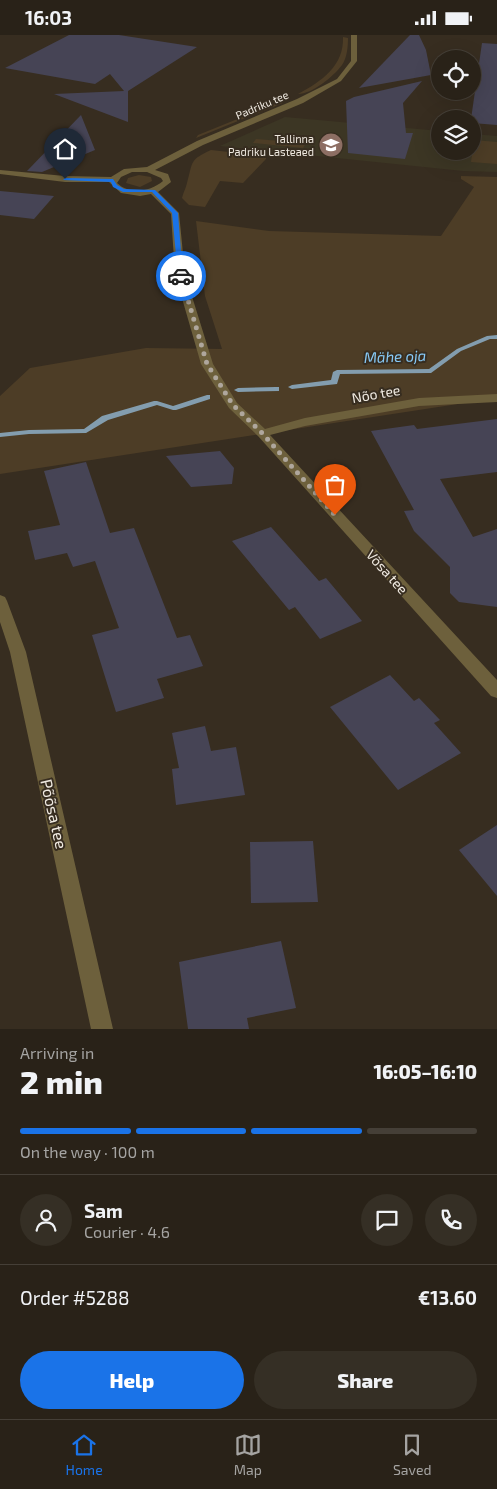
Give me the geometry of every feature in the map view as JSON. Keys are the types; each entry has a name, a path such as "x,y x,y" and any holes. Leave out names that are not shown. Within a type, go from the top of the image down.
{"street":[{"name":"Padriku tee","path":"148,170 200,143 300,101 339,80 354,61 354,35"},
{"path":"0,172 65,179 113,180 122,173 148,170 161,173 167,179 164,185 153,191 138,193 123,191 114,186 113,180"},
{"name":"Võsa tee","path":"153,191 175,213 180,274 207,364 233,405 262,433 497,691"},
{"name":"Nõo tee","path":"262,433 305,422 419,401 497,398"},
{"name":"Põõsa tee","path":"0,601 18,652 102,1029"}],"shaded area":[{"path":"343,37 348,38 348,41 346,56 342,65 322,84 310,91 298,94 323,78 336,64 340,56"},
{"path":"282,101 283,103 196,138 198,135"},
{"name":"Tallinna Padriku Lasteaed","path":"285,117 431,130 431,160 481,160 481,135 497,136 497,172 463,171 220,146"},
{"path":"256,139 306,143 303,148 253,143"},
{"path":"481,141 497,142 497,164 471,162 471,160 481,160"},
{"path":"211,150 266,156 266,159 243,183 220,181 205,207 189,205 182,198 191,166 195,159"},
{"path":"139,175 151,177 152,181 140,187 126,183 128,178"},
{"path":"461,176 497,177 497,398 0,474 0,396 30,368 146,348 222,349 205,296 196,221 269,231 441,236 474,187 461,179"}],"building":[{"path":"69,35 119,35 197,47 128,91 128,122 54,94 124,91 110,74 95,84 5,68"},
{"path":"410,35 419,35 426,50 431,75 359,88"},
{"path":"482,43 497,44 497,125 481,124 481,110 472,110 474,100 481,100"},
{"path":"422,81 403,103 406,133 413,133 405,159 348,153 346,101 354,97"},
{"path":"81,115 95,150 42,172 27,171"},
{"path":"0,191 54,196 34,219 0,215"},
{"path":"497,419 497,472 440,479 473,537 497,529 497,607 459,602 450,593 450,567 414,531 404,511 414,510 371,431 414,425 417,429"},
{"path":"220,451 234,468 232,484 191,487 166,456"},
{"path":"86,462 110,533 134,528 177,638 190,635 203,666 157,679 164,698 116,712 92,635 119,628 95,561 73,567 67,553 35,560 28,531 60,525 44,471"},
{"path":"271,527 319,581 326,578 362,621 320,639 295,607 289,610 232,541"},
{"path":"390,675 414,701 419,698 440,720 434,723 461,753 398,790 330,707"},
{"path":"205,726 211,751 236,747 245,795 176,805 172,769 179,768 172,733"},
{"path":"497,825 497,896 459,850"},
{"path":"313,841 318,902 251,903 250,842"},
{"path":"281,941 296,1008 247,1018 249,1029 188,1029 179,962"}],"waterway":[{"name":"Mähe oja","path":"292,387 334,382 337,372 431,371 459,350 489,337 497,337"},
{"name":"Mähe oja","path":"238,390 276,389"},
{"path":"1,435 29,432 86,431 105,418 157,403 173,408 207,397"}],"way so far":[{"path":"181,276 207,364 233,405 262,433 335,515"}],"place":[{"name":"Tallinna Padriku Lasteaed","path":"331,145"}],"route":[{"path":"65,179 113,180 114,186 123,191 138,193 153,191 175,213 181,276"}]}
